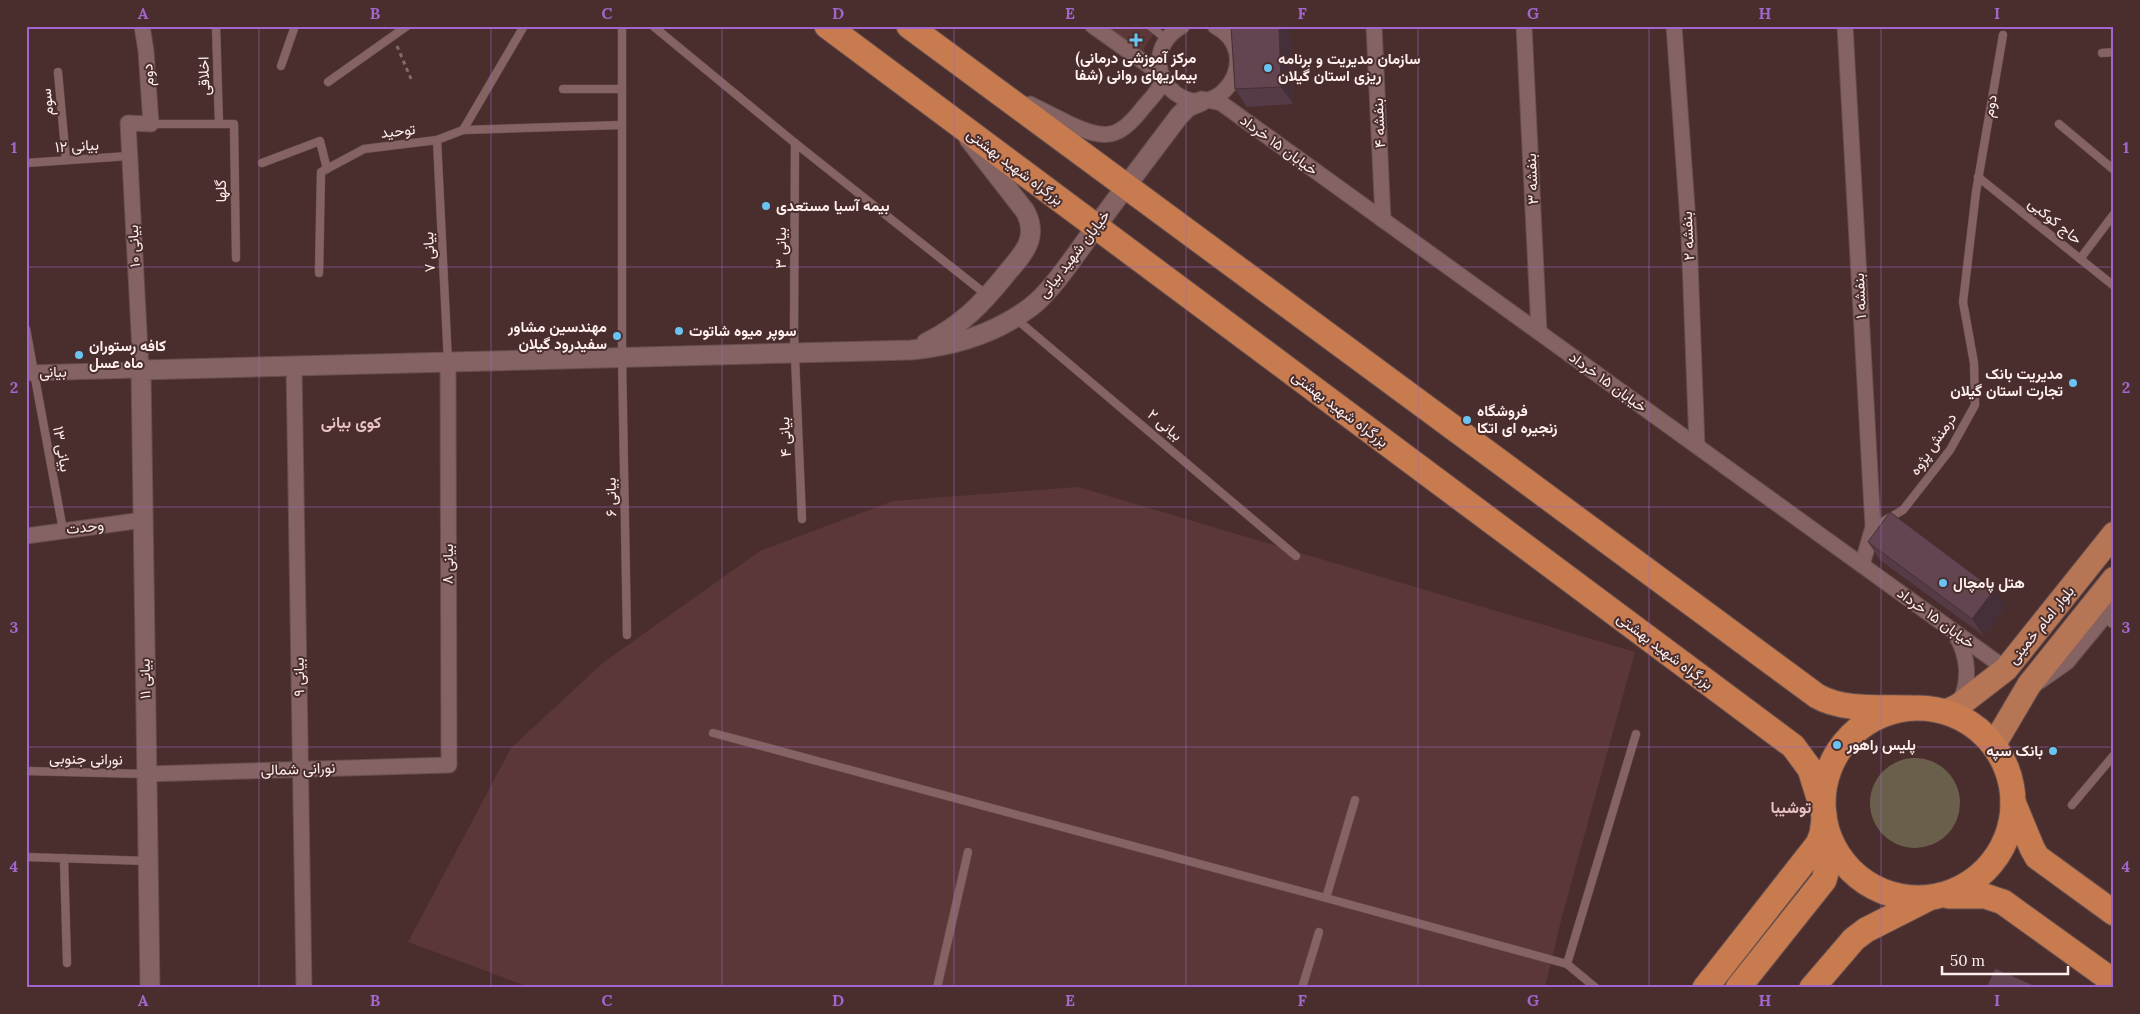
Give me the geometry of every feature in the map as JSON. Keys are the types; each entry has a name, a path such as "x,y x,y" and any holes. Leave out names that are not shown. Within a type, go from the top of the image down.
{"highway":[{"path":"909,26 1817,696 1840,704 1951,709 1995,745 2007,772 2012,801 2032,848 2038,857 2114,913"},
{"name":"بزرگراه شهید بهشتی","path":"830,27 957,124 1793,746 1810,769 1825,820"},
{"path":"1738,988 1824,880 1828,865 1824,792 1827,774 1832,762 1844,743 1856,730 1875,718 1892,711 1910,708"},
{"path":"1812,988 1854,939 1866,930 1931,897 1951,892 1968,884 1991,863 2001,848 2008,831 2012,801"},
{"path":"1825,820 1837,852 1847,866 1860,879 1876,888 1893,895 1911,898 1985,896 1996,899 2014,909 2114,982"},
{"path":"1705,988 1818,844 1825,820"}],"main road":[{"name":"بلوار امام خمینی","path":"1951,709 2006,669 2114,534"},
{"name":"بلوار امام خمینی","path":"1995,745 2025,692 2102,617 2114,579"}],"street":[{"name":"دوم","path":"142,26 146,51 151,124"},
{"name":"خیابان ۱۵ خرداد","path":"1093,26 1162,76 1169,88 1177,95 1192,100 1221,103 2006,669"},
{"path":"987,84 1086,132 1107,135 1117,133 1130,125 1161,85 1160,54 1166,39 1182,26"},
{"name":"بنفشه ۴","path":"1374,26 1383,220"},
{"name":"بنفشه ۳","path":"1524,26 1539,332"},
{"name":"بنفشه ۲","path":"1674,26 1689,234 1697,446"},
{"name":"بنفشه ۱","path":"1845,26 1873,527 1862,564"},
{"path":"1217,27 1226,34 1234,46 1242,97 1248,116 1257,130"},
{"path":"1204,100 1221,94 1228,87 1235,74 1237,60"},
{"name":"خیابان شهید بیانی","path":"141,370 937,348 963,341 1014,318 1034,304 1044,294 1096,227 1179,116 1188,107 1204,100"},
{"name":"بیانی ۱۰","path":"141,370 128,123 151,124"},
{"path":"911,350 954,328 988,296 1025,250 1030,236 1029,220 1022,206 957,124"},
{"name":"بیانی ۸","path":"448,362 449,765"},
{"name":"بیانی ۹","path":"294,366 304,988"},
{"name":"بیانی","path":"30,373 141,370"},
{"name":"بیانی ۱۱","path":"141,370 150,988"},
{"name":"وحدت","path":"26,536 143,520"},
{"path":"2102,617 2114,605"},
{"path":"1951,709 1963,696 1966,683 1963,648 1954,631"},
{"name":"نورانی شمالی","path":"146,774 449,765"}],"lane":[{"name":"اخلاقی","path":"216,26 219,124"},
{"path":"282,66 295,26"},
{"path":"328,82 407,26"},
{"path":"463,130 524,26"},
{"name":"بیانی ۶","path":"622,26 622,358 627,635"},
{"path":"653,26 795,143 988,296"},
{"path":"1150,26 1166,39"},
{"name":"دوم","path":"1978,177 2003,35"},
{"path":"2102,53 2114,52"},
{"name":"سوم","path":"58,72 66,160"},
{"path":"563,89 622,89"},
{"path":"151,124 219,124"},
{"name":"گلها","path":"219,124 234,124 236,258"},
{"path":"2059,124 2114,170"},
{"name":"توحید","path":"327,169 364,149 437,140 463,130 622,125"},
{"name":"بیانی ۷","path":"437,140 448,362"},
{"path":"262,163 320,141 327,169 322,172 319,273"},
{"name":"بیانی ۳","path":"795,143 795,353"},
{"name":"بیانی ۱۲","path":"26,163 129,156"},
{"name":"درمنش پژوه","path":"1873,527 1903,510 1950,450 1975,405 1974,363 1963,302 1978,177"},
{"name":"حاج کوکبی","path":"1978,177 2114,286"},
{"path":"2080,259 2114,214"},
{"name":"بیانی ۲","path":"1014,318 1296,556"},
{"path":"26,329 30,373"},
{"name":"بیانی ۴","path":"795,353 802,519"},
{"name":"بیانی ۱۳","path":"30,373 63,530"},
{"path":"712,734 1567,964 1596,988"},
{"path":"1567,964 1636,734"},
{"path":"2072,805 2114,755"},
{"name":"نورانی جنوبی","path":"26,771 146,774"},
{"path":"1326,898 1355,800"},
{"path":"937,988 968,852"},
{"path":"26,857 148,861"},
{"path":"64,858 67,963"},
{"path":"1302,988 1319,932"}],"path":[{"path":"393,36 411,79"}],"shaded area":[{"name":"(مرکز آموزشی درمانی بیماریهای روانی (شفا","path":"1103,26 1158,26 1140,55"},
{"path":"1078,487 1635,652 1561,920 1545,988 526,988 526,986 408,942 511,748 604,662 760,551 893,501"},
{"path":"1915,758 1932,761 1947,771 1957,786 1960,803 1957,820 1947,835 1932,845 1915,848 1898,845 1883,835 1873,820 1870,803 1873,786 1883,771 1898,761"}],"building":[{"path":"1231,26 1279,26 1281,87 1235,89"},
{"name":"هتل پامچال","path":"1890,512 1994,590 1972,619 1868,542"},
{"path":"1995,968 2040,988 1986,988"}],"place":[{"name":"(مرکز آموزشی درمانی بیماریهای روانی (شفا","path":"1136,40"},
{"name":"سازمان مدیریت و برنامه ریزی استان گیلان","path":"1268,68"},
{"name":"بیمه آسیا مستعدی","path":"766,206"},
{"name":"سوپر میوه شاتوت","path":"679,331"},
{"name":"مهندسین مشاور سفیدرود گیلان","path":"617,336"},
{"name":"کافه رستوران ماه عسل","path":"79,355"},
{"name":"مدیریت بانک تجارت استان گیلان","path":"2073,383"},
{"name":"فروشگاه زنجیره ای اتکا","path":"1467,420"},
{"name":"هتل پامچال","path":"1943,583"},
{"name":"پلیس راهور","path":"1837,745"},
{"name":"بانک سپه","path":"2053,751"}],"district":[{"name":"کوی بیانی","path":"351,422"},
{"name":"توشیبا","path":"1791,807"}]}
